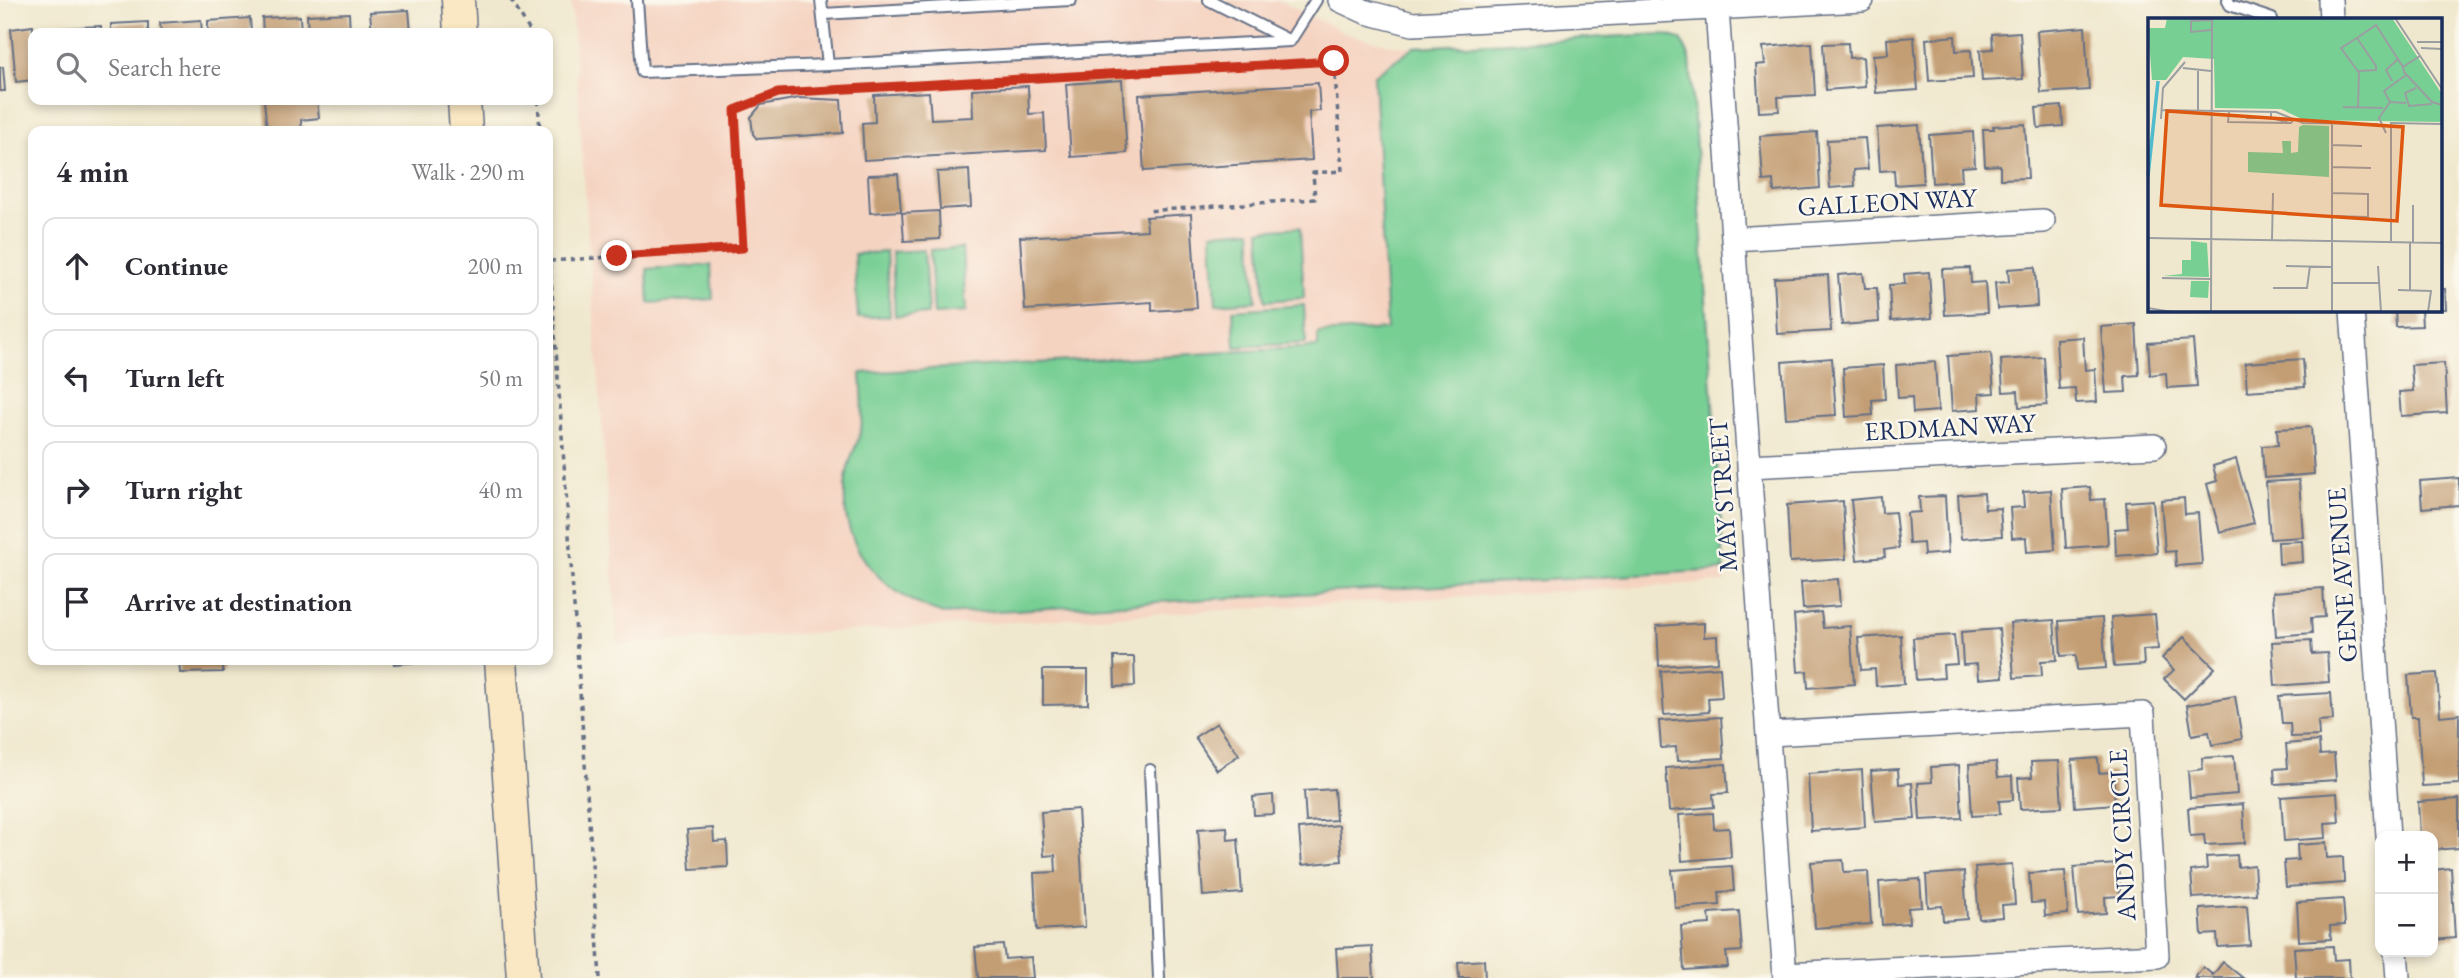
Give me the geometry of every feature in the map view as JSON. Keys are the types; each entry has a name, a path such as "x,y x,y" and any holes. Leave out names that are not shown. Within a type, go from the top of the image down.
{"main road":[{"path":"458,0 460,28"},
{"path":"464,105 466,126"},
{"path":"501,665 523,978"}],"street":[{"path":"1340,0 1366,12 1413,24 1862,0"},
{"path":"2330,0 2332,18"},
{"name":"MAY STREET","path":"1717,9 1785,976"},
{"name":"GALLEON WAY","path":"1733,239 2043,221"},
{"name":"GENE AVENUE","path":"2352,312 2388,831"},
{"name":"ERDMAN WAY","path":"1749,466 2154,446"},
{"name":"ANDY CIRCLE","path":"1768,734 2143,714 2157,956 1785,976"},
{"path":"2396,957 2398,978"}],"lane":[{"path":"637,0 642,72 1290,41"},
{"path":"821,0 828,65"},
{"path":"823,14 1071,0"},
{"path":"1209,0 1290,41"},
{"path":"1290,41 1316,0"},
{"path":"2228,0 2230,5 2270,18"},
{"path":"1150,770 1159,978"}],"path":[{"path":"511,0 528,28"},
{"path":"553,261 743,248 735,110 778,93 1334,61 1342,171 1312,173 1315,200 1146,211"},
{"path":"538,105 540,126"},
{"path":"553,304 600,978"}],"shaded area":[{"path":"571,0 1277,0 1348,34 1387,44 1413,47 1662,34 1681,39 1690,58 1725,582 618,644"}],"green space":[{"path":"1662,34 1681,39 1690,58 1724,570 943,614 899,593 881,579 866,562 855,543 848,522 845,498 848,468 862,421 861,373 1318,347 1318,333 1387,329 1374,75 1414,47"},
{"path":"1300,227 1304,298 1265,301 1260,230"},
{"path":"1251,230 1256,301 1216,304 1212,233"},
{"path":"962,248 966,312 934,314 930,250"},
{"path":"924,250 928,314 895,316 892,252"},
{"path":"886,252 890,316 858,318 854,254"},
{"path":"711,265 713,299 649,303 647,269"},
{"path":"1304,305 1306,343 1235,347 1233,310"}],"building":[{"path":"409,10 411,28 372,28 370,12"},
{"path":"349,13 350,28 308,28 307,15"},
{"path":"300,16 301,28 263,28 262,18"},
{"path":"250,18 251,28 208,28 208,21"},
{"path":"201,20 202,28 160,28 160,23"},
{"path":"148,22 148,28 111,28 111,24"},
{"path":"33,26 28,28 28,81 16,82 11,29"},
{"path":"101,26 101,28 60,28"},
{"path":"2085,27 2089,90 2041,93 2037,31"},
{"path":"2020,32 2023,79 1982,81 1980,50 1993,49 1992,34"},
{"path":"1955,36 1956,51 1971,50 1973,78 1929,81 1926,39"},
{"path":"1914,37 1918,90 1876,93 1873,55 1888,54 1887,39"},
{"path":"1812,43 1815,95 1778,97 1779,111 1759,112 1756,65 1765,64 1763,47"},
{"path":"1848,43 1849,58 1863,57 1865,87 1826,90 1823,44"},
{"path":"0,67 3,67 5,91 0,91"},
{"path":"1122,80 1127,153 1071,157 1066,84"},
{"path":"1318,83 1320,111 1309,112 1312,160 1144,171 1139,95"},
{"path":"1028,86 1029,114 1044,113 1046,150 864,160 862,123 875,122 874,95 929,92 931,119 973,117 972,89"},
{"path":"799,98 841,100 843,133 757,139 753,134 751,117 761,105"},
{"path":"264,105 318,105 319,118 301,120 302,126 267,126"},
{"path":"2062,106 2063,126 2038,128 2036,108"},
{"path":"2025,124 2028,178 2000,179 2000,165 1985,166 1983,129"},
{"path":"1919,125 1923,183 1895,185 1894,170 1880,171 1877,128"},
{"path":"1817,132 1820,188 1774,192 1773,180 1763,181 1760,136"},
{"path":"1973,132 1975,166 1961,167 1962,181 1932,183 1929,135"},
{"path":"1865,138 1868,169 1854,170 1855,186 1830,188 1827,140"},
{"path":"969,170 971,207 940,209 937,172"},
{"path":"898,174 901,211 870,213 868,175"},
{"path":"939,211 940,239 904,241 902,213"},
{"path":"1191,214 1197,308 1152,311 1152,302 1025,310 1020,237 1147,230 1146,217"},
{"path":"2035,267 2037,306 1997,309 1995,283 2009,282 2008,269"},
{"path":"1970,268 1971,283 1985,282 1987,313 1945,315 1942,269"},
{"path":"1929,272 1932,318 1891,321 1889,285 1905,284 1904,274"},
{"path":"1863,273 1865,288 1877,288 1879,322 1842,325 1838,275"},
{"path":"1828,275 1831,331 1777,334 1774,278"},
{"path":"2442,289 2445,289 2446,309 2442,309"},
{"path":"2395,312 2421,312 2422,326 2396,327"},
{"path":"2136,324 2139,375 2125,376 2126,392 2106,393 2101,327"},
{"path":"2083,337 2085,370 2095,369 2097,402 2076,403 2075,388 2059,389 2056,339"},
{"path":"2193,340 2197,386 2167,388 2166,373 2150,375 2148,343"},
{"path":"1991,353 1994,393 1979,394 1980,409 1952,411 1948,356"},
{"path":"2044,357 2047,405 2019,407 2018,391 2003,392 2001,360"},
{"path":"1832,358 1836,415 1786,418 1782,362"},
{"path":"2303,359 2305,387 2247,391 2245,363"},
{"path":"1935,362 1938,411 1913,413 1912,397 1898,398 1896,365"},
{"path":"2444,363 2447,413 2401,416 2399,392 2413,391 2411,365"},
{"path":"1883,365 1885,399 1872,400 1873,415 1846,417 1843,368"},
{"path":"2311,427 2314,474 2264,478 2262,446 2278,445 2277,429"},
{"path":"2236,459 2254,523 2220,532 2207,484 2217,481 2213,466"},
{"path":"2459,478 2459,505 2422,508 2420,481"},
{"path":"2299,480 2303,537 2270,539 2266,482"},
{"path":"2090,487 2091,500 2105,499 2108,545 2066,548 2062,489"},
{"path":"2051,490 2055,550 2027,552 2026,537 2012,538 2010,508 2024,507 2023,492"},
{"path":"1984,493 1985,509 2000,508 2002,536 1961,539 1958,495"},
{"path":"1945,496 1948,553 1924,555 1923,543 1909,544 1907,513 1920,512 1919,497"},
{"path":"1881,497 1882,513 1895,512 1899,548 1884,550 1885,557 1857,560 1851,500"},
{"path":"2184,498 2185,514 2198,513 2202,564 2176,566 2175,551 2165,552 2161,500"},
{"path":"2153,500 2157,553 2116,556 2115,529 2128,528 2126,502"},
{"path":"1843,501 1846,559 1790,562 1787,505"},
{"path":"2302,541 2303,562 2279,564 2278,542"},
{"path":"1838,579 1840,606 1803,609 1801,582"},
{"path":"2323,588 2325,617 2311,618 2312,633 2276,636 2273,592"},
{"path":"1821,612 1823,628 1850,626 1854,684 1808,688 1807,671 1798,672 1794,615"},
{"path":"2155,614 2158,649 2143,650 2144,665 2114,667 2111,617"},
{"path":"2102,618 2106,668 2077,670 2076,655 2061,656 2059,621"},
{"path":"2054,620 2057,660 2041,661 2042,676 2014,678 2010,623"},
{"path":"1704,623 1704,637 1717,636 1718,662 1659,666 1657,626"},
{"path":"1999,629 2003,677 1978,679 1977,664 1963,665 1961,632"},
{"path":"1901,635 1904,684 1876,686 1875,669 1861,670 1858,638"},
{"path":"1954,635 1957,664 1943,665 1944,678 1916,680 1913,638"},
{"path":"2184,637 2215,668 2184,699 2164,679 2174,670 2162,658"},
{"path":"2311,640 2312,654 2327,653 2329,682 2275,686 2272,642"},
{"path":"1114,657 1134,657 1135,686 1115,687"},
{"path":"179,665 223,665 223,672 180,673"},
{"path":"1720,667 1722,697 1708,698 1709,712 1664,715 1661,671"},
{"path":"1043,670 1088,670 1088,704 1043,705"},
{"path":"2437,673 2440,716 2459,714 2459,784 2422,786 2418,717 2411,717 2408,675"},
{"path":"2331,693 2333,720 2318,721 2319,736 2291,737 2290,723 2282,723 2279,696"},
{"path":"2235,696 2242,739 2212,745 2209,732 2192,735 2187,705"},
{"path":"1721,717 1724,758 1677,761 1676,747 1661,748 1659,721"},
{"path":"1217,723 1239,755 1217,770 1195,737"},
{"path":"2319,741 2320,755 2334,754 2336,780 2275,784 2274,769 2288,768 2286,744"},
{"path":"2234,756 2237,794 2190,798 2188,771 2203,769 2202,758"},
{"path":"2098,758 2099,773 2113,772 2115,804 2075,807 2072,760"},
{"path":"2059,761 2062,807 2020,809 2018,778 2032,777 2031,762"},
{"path":"1996,762 1998,777 2012,776 2013,800 1999,801 2000,814 1972,816 1969,764"},
{"path":"1726,764 1728,793 1713,794 1714,807 1669,811 1666,768"},
{"path":"1959,765 1962,818 1920,820 1918,783 1932,782 1931,767"},
{"path":"1898,769 1899,784 1912,783 1915,819 1875,822 1871,771"},
{"path":"1862,770 1865,827 1811,831 1808,774"},
{"path":"1334,789 1336,820 1306,822 1304,791"},
{"path":"2337,793 2339,822 2325,823 2326,838 2284,841 2281,797"},
{"path":"1273,795 1274,814 1254,815 1253,797"},
{"path":"2459,799 2459,848 2438,850 2438,831 2420,831 2418,802"},
{"path":"2243,804 2245,843 2205,845 2204,835 2190,836 2188,808"},
{"path":"1078,809 1085,927 1037,930 1034,873 1056,872 1055,855 1044,856 1041,812"},
{"path":"1713,813 1714,829 1729,828 1731,857 1682,861 1679,815"},
{"path":"1339,825 1342,861 1302,865 1299,829"},
{"path":"1227,827 1228,840 1238,839 1242,893 1203,896 1198,829"},
{"path":"713,828 714,842 727,841 728,867 690,869 687,830"},
{"path":"2326,843 2327,858 2343,857 2344,883 2286,887 2284,861 2298,860 2297,845"},
{"path":"2237,855 2238,867 2254,865 2256,894 2193,898 2191,871 2207,869 2206,857"},
{"path":"1843,860 1844,872 1868,871 1871,924 1815,928 1811,862"},
{"path":"2012,864 2015,904 2002,905 2003,917 1979,919 1975,867"},
{"path":"2118,864 2120,896 2105,897 2106,913 2078,915 2074,867"},
{"path":"1732,866 1734,891 1719,892 1720,905 1675,908 1672,870"},
{"path":"2451,868 2455,938 2438,940 2438,869"},
{"path":"2065,871 2068,914 2045,916 2044,902 2031,903 2029,873"},
{"path":"1964,872 1967,919 1943,921 1942,906 1928,907 1926,875"},
{"path":"1920,879 1922,907 1908,908 1909,923 1882,925 1879,882"},
{"path":"2343,899 2345,925 2330,926 2331,939 2299,941 2297,902"},
{"path":"2247,906 2250,945 2218,947 2217,934 2202,935 2200,909"},
{"path":"1739,911 1742,951 1726,952 1728,967 1684,970 1681,926 1710,924 1709,913"},
{"path":"1003,945 1005,959 1031,957 1033,978 978,978 975,947"},
{"path":"1372,946 1374,978 1338,978 1336,948"},
{"path":"2333,946 2334,960 2349,959 2350,978 2296,978 2294,948"},
{"path":"1484,960 1485,978 1459,978 1458,962"},
{"path":"2223,962 2243,978 2195,978 2203,967 2213,975"}],"route":[{"path":"617,256 743,248 735,110 778,93 1334,61"}]}
